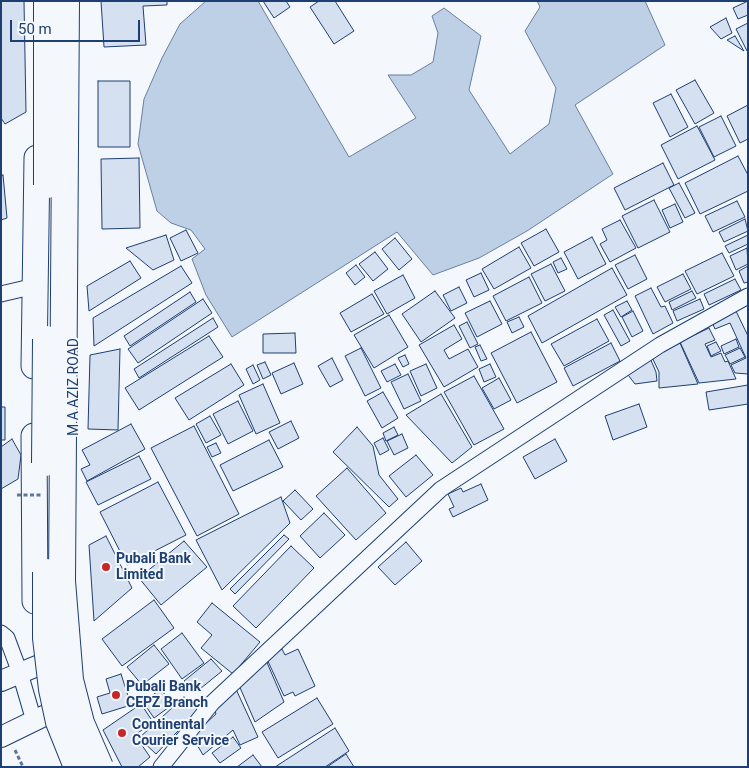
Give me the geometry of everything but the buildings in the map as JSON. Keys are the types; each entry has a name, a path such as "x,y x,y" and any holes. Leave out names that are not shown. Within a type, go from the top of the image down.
{"highway":[{"path":"47,1 46,638 52,688 59,722 76,767"},
{"path":"66,1 62,581 70,680 80,723 100,767"}],"main road":[{"path":"39,1 33,536 29,669 40,718 64,767"},
{"name":"M A AZIZ ROAD","path":"76,1 73,486 77,662 93,724 112,767"}],"street":[{"path":"1,294 35,286"},
{"path":"161,767 212,703 441,489 660,345 748,296"},
{"path":"1,633 7,638 29,669"},
{"path":"1,681 29,669 77,662"},
{"path":"1,737 40,718"}],"water":[{"path":"206,1 258,1 349,157 416,118 388,75 411,75 433,62 438,33 432,16 444,8 481,36 469,90 510,154 549,124 556,88 525,31 540,7 537,1 645,1 665,45 575,105 613,174 527,231 479,258 433,275 397,232 232,337 206,295 192,259 205,249 191,230 171,223 157,211 138,144 144,99 162,58 180,24"}],"place":[{"name":"Pubali Bank Limited","path":"106,567"},
{"name":"Pubali Bank CEPZ Branch","path":"116,695"},
{"name":"Continental Courier Service","path":"122,733"}]}
